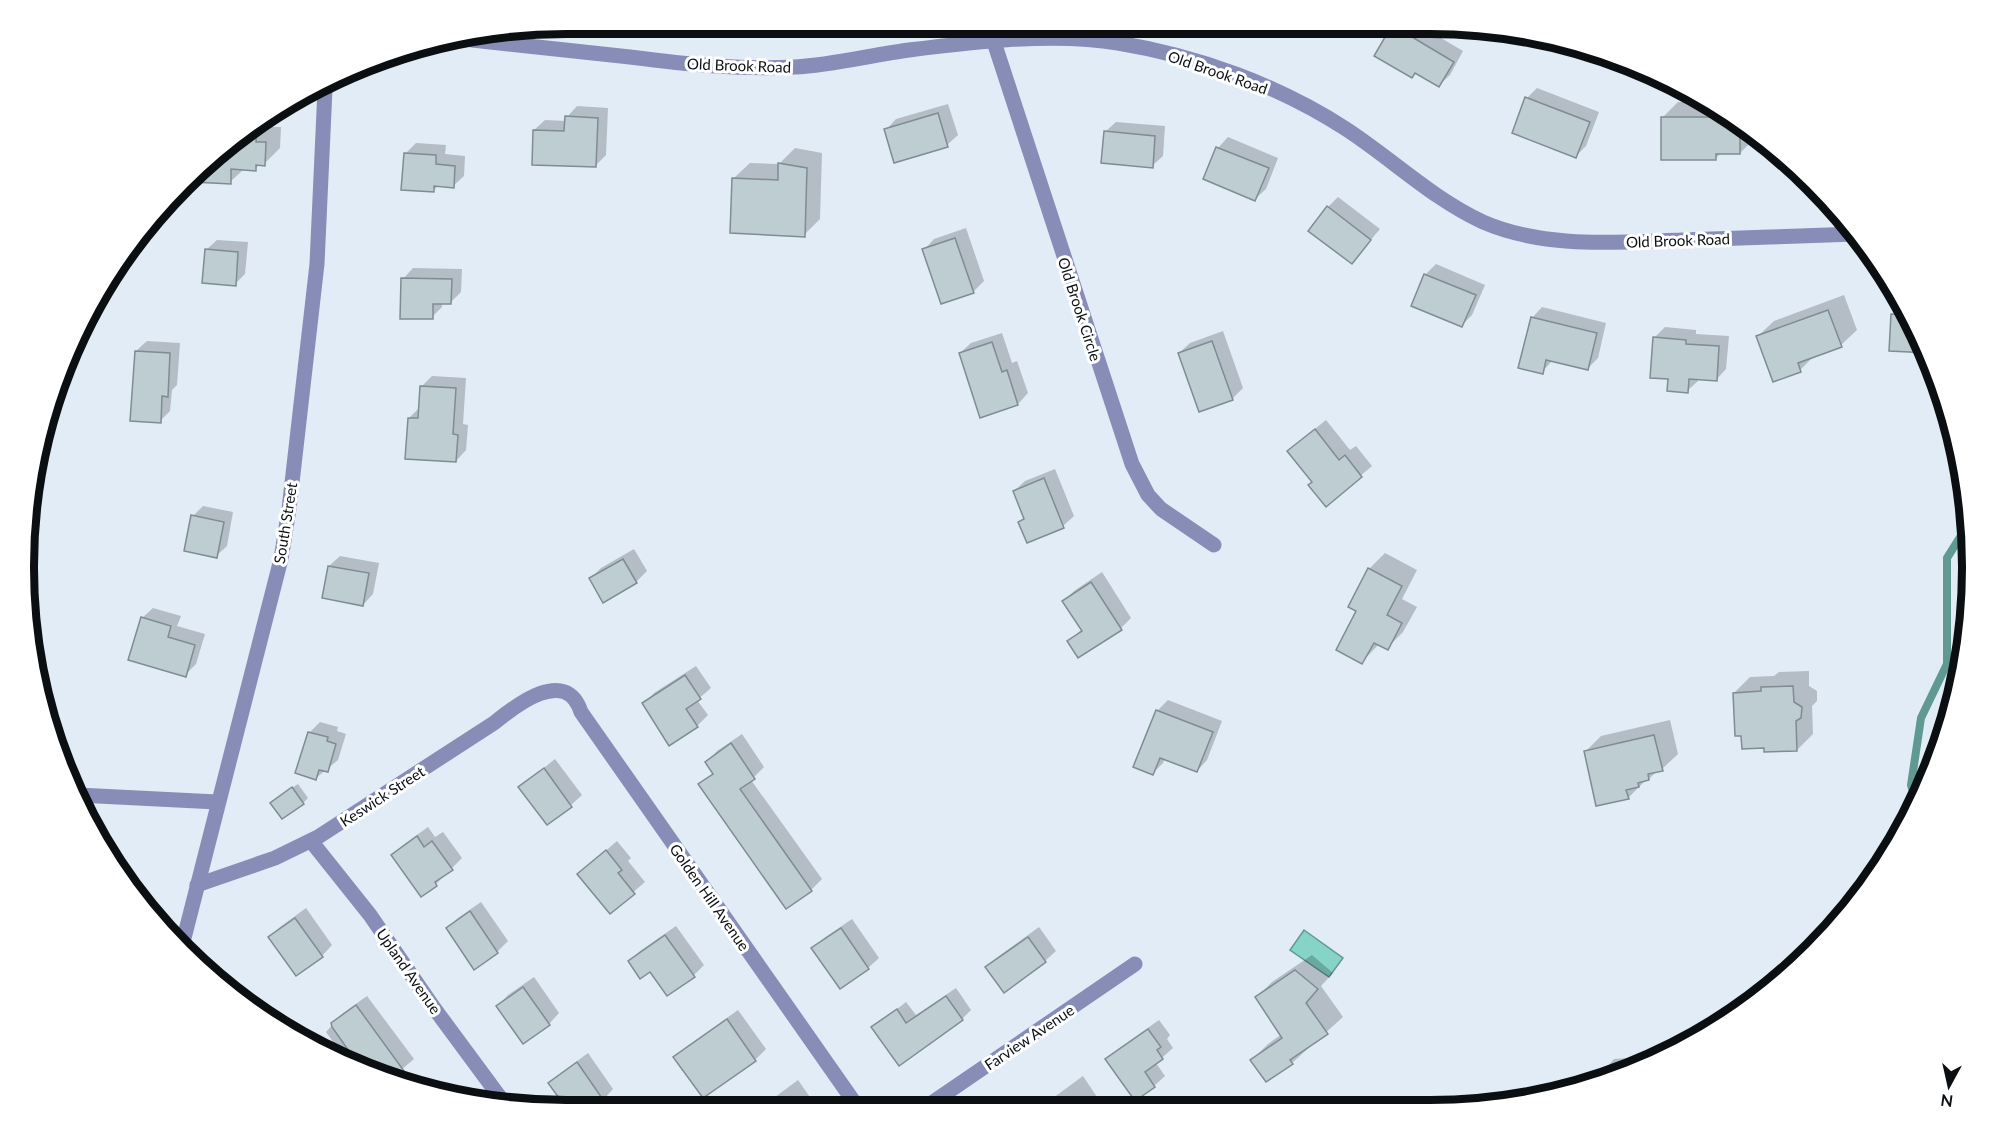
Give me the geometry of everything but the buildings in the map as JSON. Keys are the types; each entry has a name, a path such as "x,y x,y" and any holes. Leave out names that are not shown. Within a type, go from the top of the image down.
{"street":[{"name":"Old Brook Road","path":"484,41 704,66 763,68 798,67 910,50 994,42 1052,38 1115,42 1176,56 1238,75 1296,100 1345,129 1458,209 1485,223 1518,234 1556,240 1627,242 1845,234"},
{"name":"Old Brook Circle","path":"994,42 1132,464 1148,495 1161,509 1214,544"},
{"name":"South Street","path":"184,937 280,560 289,509 317,264 325,92"},
{"name":"Keswick Street","path":"197,885 275,858 311,841 494,723 517,705 537,694 558,691"},
{"name":"Golden Hill Avenue","path":"558,691 567,694 578,703 581,712 853,1100"},
{"path":"86,795 218,802"},
{"name":"Upland Avenue","path":"311,841 370,915 434,1008 498,1095"},
{"name":"Farview Avenue","path":"936,1100 1136,964"}],"shaded area":[{"path":"1304,930 1343,958 1329,977 1290,950"}],"waterway":[{"path":"1913,792 1911,785 1921,718 1947,664 1947,558 1961,536"}]}
